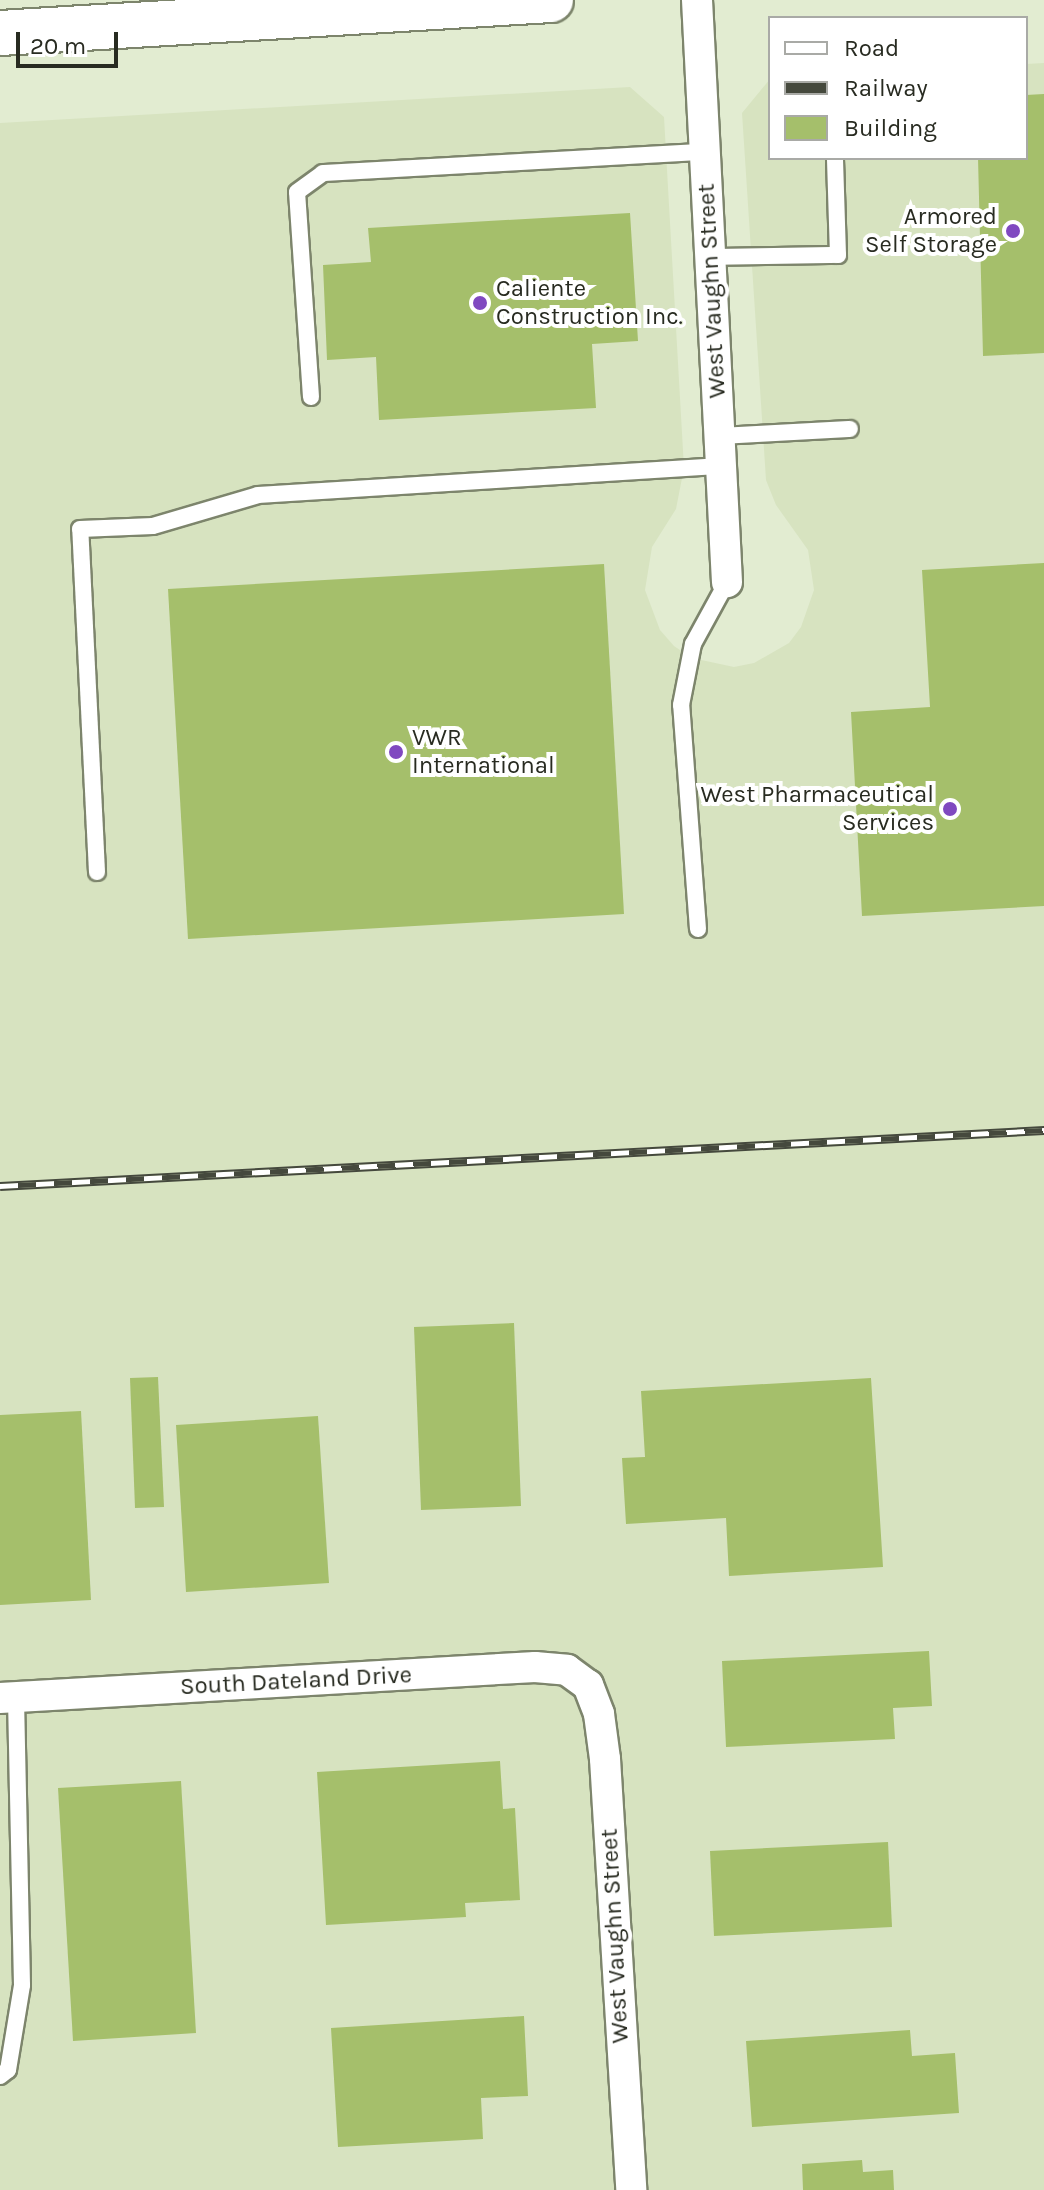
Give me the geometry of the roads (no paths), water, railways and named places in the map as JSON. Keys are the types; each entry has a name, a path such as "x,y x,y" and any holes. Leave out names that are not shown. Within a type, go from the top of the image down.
{"main road":[{"path":"0,33 473,2 551,0"}],"street":[{"name":"West Vaughn Street","path":"697,0 727,582"},
{"name":"South Dateland Drive","path":"8,1698 535,1667 567,1670 588,1685"},
{"name":"West Vaughn Street","path":"588,1685 599,1714 605,1759 631,2190"}],"lane":[{"path":"311,397 297,192 323,173 704,152"},
{"path":"710,257 838,255 835,160"},
{"path":"719,436 850,429"},
{"path":"97,872 80,529 153,526 258,495 721,466"},
{"path":"698,929 681,705 693,644 727,582"},
{"path":"0,2076 8,2070 22,1985 8,1698"}],"railway":[{"path":"0,1186 1044,1130"}],"place":[{"name":"Armored Self Storage","path":"1013,231"},
{"name":"Caliente Construction Inc.","path":"480,303"},
{"name":"VWR International","path":"396,752"},
{"name":"West Pharmaceutical Services","path":"950,809"}]}
